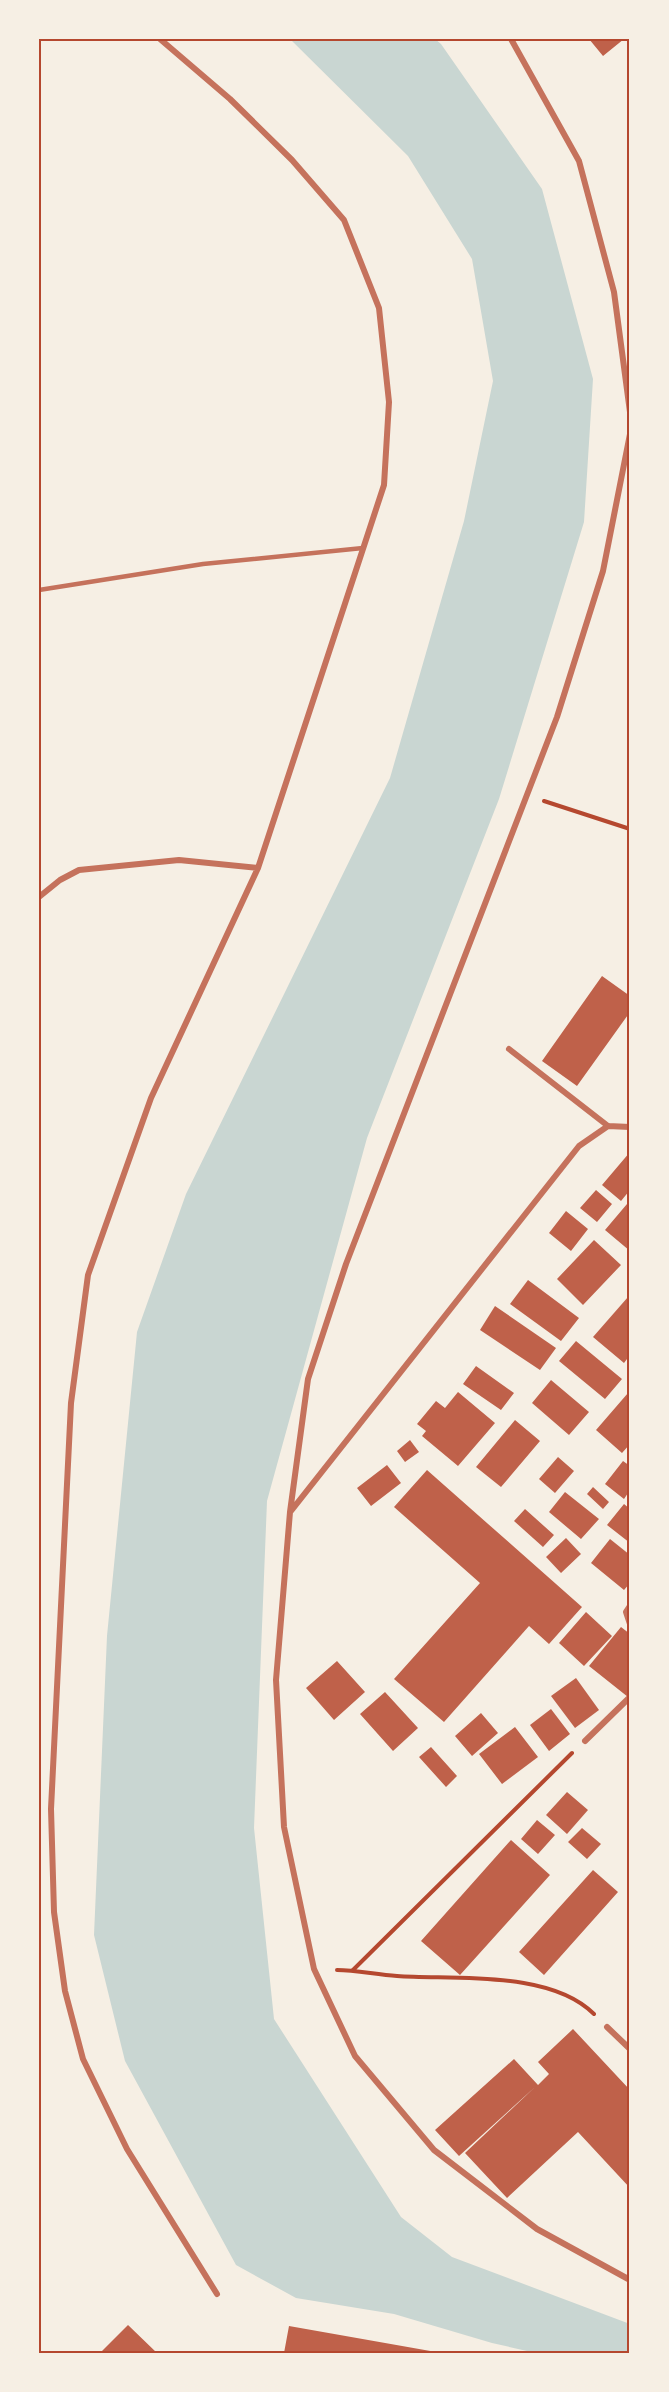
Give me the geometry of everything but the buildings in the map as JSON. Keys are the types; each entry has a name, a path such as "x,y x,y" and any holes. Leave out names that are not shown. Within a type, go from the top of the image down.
{"street":[{"path":"160,39 230,99 292,160 344,220 379,308 389,402 384,485 258,868 151,1098 88,1275 71,1403 51,1809 54,1912 65,1991 83,2059 127,2149 192,2257 218,2294"},
{"path":"512,39 579,161 614,292 630,412"},
{"path":"630,434 603,571 557,717 346,1264 308,1379 290,1512 276,1680 284,1827 314,1969 356,2056 434,2150 537,2229 630,2280"},
{"path":"39,897 60,880 80,870 179,860 258,868"},
{"path":"508,1049 608,1126"},
{"path":"290,1512 579,1146 608,1126 630,1126"},
{"path":"630,1606 626,1612 630,1624"},
{"path":"585,1741 630,1697"},
{"path":"608,2027 630,2049"}],"lane":[{"path":"39,590 203,564 365,548"}],"path":[{"path":"568,809 630,829"},
{"path":"353,1970 585,1741"},
{"path":"314,1969 353,1970 395,1976 498,1980 550,1989 585,2005 608,2027"}],"shaded area":[{"path":"290,39 435,39 441,44 542,189 593,379 584,522 499,799 367,1138 267,1501 254,1828 274,2019 401,2217 452,2257 630,2324 630,2353 536,2353 492,2343 394,2314 296,2298 236,2265 125,2061 94,1935 107,1636 137,1332 186,1194 390,778 464,521 493,381 472,259 408,156"}]}
